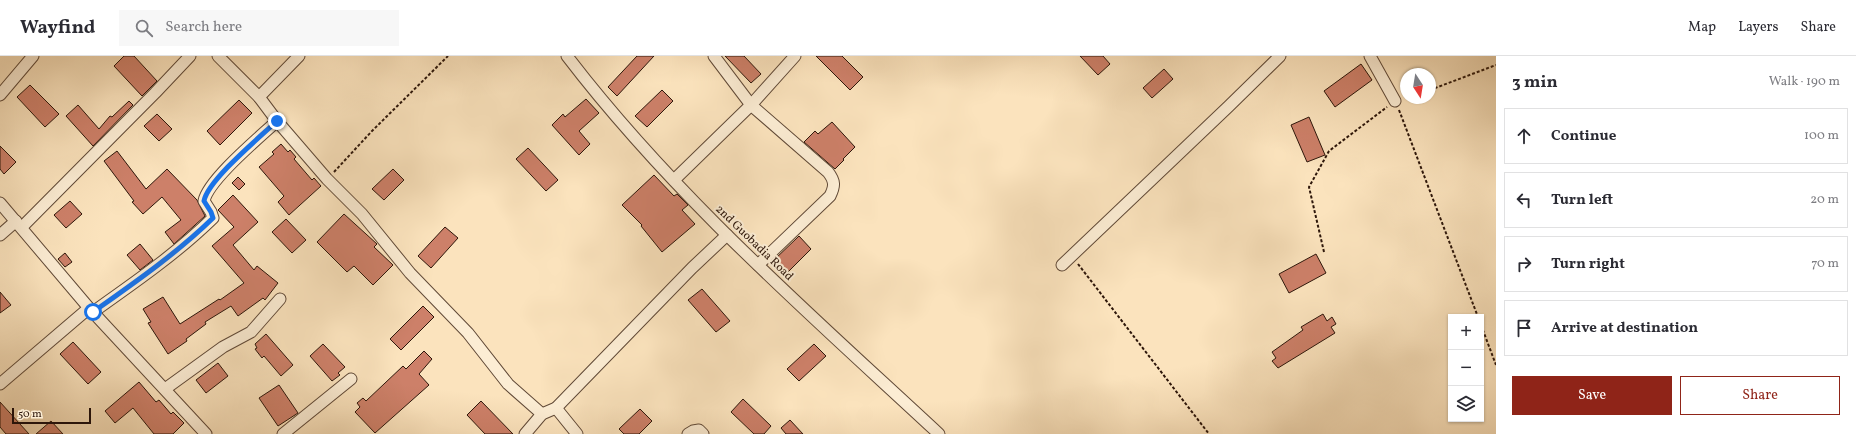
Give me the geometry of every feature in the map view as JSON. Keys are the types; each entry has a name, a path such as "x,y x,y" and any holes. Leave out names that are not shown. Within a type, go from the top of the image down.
{"street":[{"path":"0,95 33,56"},
{"path":"0,235 19,224 155,93 190,56"},
{"path":"218,56 259,97 277,121 327,178 362,214 410,273 468,333 508,384 542,414"},
{"path":"259,97 299,56"},
{"name":"2nd Guobadia Road","path":"567,56 656,162 727,235 758,266 939,434"},
{"path":"714,56 751,104 834,179 834,187 830,196 758,266"},
{"path":"674,180 751,104 795,56"},
{"path":"1062,265 1280,56"},
{"path":"1370,56 1395,101"},
{"path":"0,384 91,310 149,272 181,247 213,218 204,201 205,196 222,173 277,121"},
{"path":"0,203 91,310 203,433"},
{"path":"525,434 542,414 556,408 692,268 727,235"},
{"path":"165,390 223,347 251,332 280,299"},
{"path":"283,434 350,379"},
{"path":"556,408 577,434"},
{"path":"688,434 699,430 703,434"}],"path":[{"path":"327,178 448,56"},
{"path":"1436,88 1496,65"},
{"path":"1324,252 1309,187 1329,151 1395,101 1477,314"},
{"path":"1072,256 1209,434"},
{"path":"1484,333 1496,365"}],"building":[{"path":"124,56 134,56 157,81 142,96 114,66"},
{"path":"637,56 654,56 617,96 608,87"},
{"path":"725,56 744,56 761,74 751,83"},
{"path":"816,56 842,56 863,77 850,90"},
{"path":"1080,56 1103,56 1110,64 1098,75"},
{"path":"1361,64 1372,80 1335,107 1324,91"},
{"path":"1164,69 1173,79 1152,98 1143,88"},
{"path":"30,85 59,114 45,127 17,97"},
{"path":"662,90 673,101 647,127 635,116"},
{"path":"586,99 599,113 579,131 590,144 579,155 552,125 563,114 565,117"},
{"path":"239,100 252,113 220,145 207,131"},
{"path":"129,101 133,105 93,146 66,116 78,105 99,129 110,116 112,117"},
{"path":"157,114 172,129 159,141 144,126"},
{"path":"1309,117 1325,155 1307,162 1291,125"},
{"path":"832,122 855,147 835,169 804,142 815,131 818,134"},
{"path":"281,144 288,152 290,150 296,157 294,159 312,180 314,178 321,186 289,215 278,202 284,196 259,167 274,154 272,152"},
{"path":"0,146 16,162 4,174 0,169"},
{"path":"528,148 558,180 546,191 516,159"},
{"path":"117,151 146,189 167,169 197,200 205,216 174,244 165,232 181,220 162,197 143,214 132,202 134,201 104,161"},
{"path":"393,169 404,180 384,200 372,189"},
{"path":"654,175 674,196 677,194 688,205 682,210 695,224 662,252 641,226 642,225 622,205"},
{"path":"238,177 245,184 239,190 232,183"},
{"path":"233,195 258,222 233,245 254,270 257,266 278,283 265,300 263,298 238,316 231,306 205,322 206,324 186,339 187,341 168,354 148,323 151,322 143,309 163,297 180,324 219,299 220,300 244,283 212,246 234,227 218,210"},
{"path":"70,201 82,214 66,228 54,215"},
{"path":"344,214 377,244 374,247 393,265 373,285 354,266 347,272 317,242"},
{"path":"286,219 306,240 292,253 272,232"},
{"path":"445,227 458,238 431,268 418,256"},
{"path":"799,236 811,249 786,274 773,261"},
{"path":"140,244 153,260 140,270 127,255"},
{"path":"65,253 72,262 65,267 58,259"},
{"path":"1316,254 1326,273 1289,293 1279,274"},
{"path":"702,289 730,321 716,332 688,300"},
{"path":"0,292 11,305 0,313"},
{"path":"423,306 434,317 401,350 390,339"},
{"path":"1323,314 1327,321 1332,317 1336,324 1331,327 1335,333 1278,368 1272,361 1276,358 1272,352 1303,330 1301,327"},
{"path":"266,334 293,365 281,376 264,356 262,358 255,349 257,348 255,344"},
{"path":"73,342 101,372 88,384 60,354"},
{"path":"323,344 345,367 338,373 340,375 332,381 310,356"},
{"path":"814,344 826,356 799,381 787,369"},
{"path":"424,351 432,359 419,374 429,385 375,433 355,412 360,407 357,403 363,398 366,401 403,366 406,369"},
{"path":"218,363 228,376 206,393 196,380"},
{"path":"139,382 156,402 159,400 171,414 173,412 184,423 173,434 154,434 133,408 115,423 105,411"},
{"path":"279,385 298,413 278,426 259,398"},
{"path":"743,399 771,426 764,434 754,434 731,412"},
{"path":"481,401 513,434 485,434 467,415"},
{"path":"0,402 29,434 6,434 0,427"},
{"path":"640,409 652,421 639,434 624,434 619,429"},
{"path":"790,420 803,434 786,434 781,428"},
{"path":"51,421 63,434 36,434"}],"route":[{"path":"93,312 181,247 213,218 204,201 205,196 222,173 277,121"}]}
